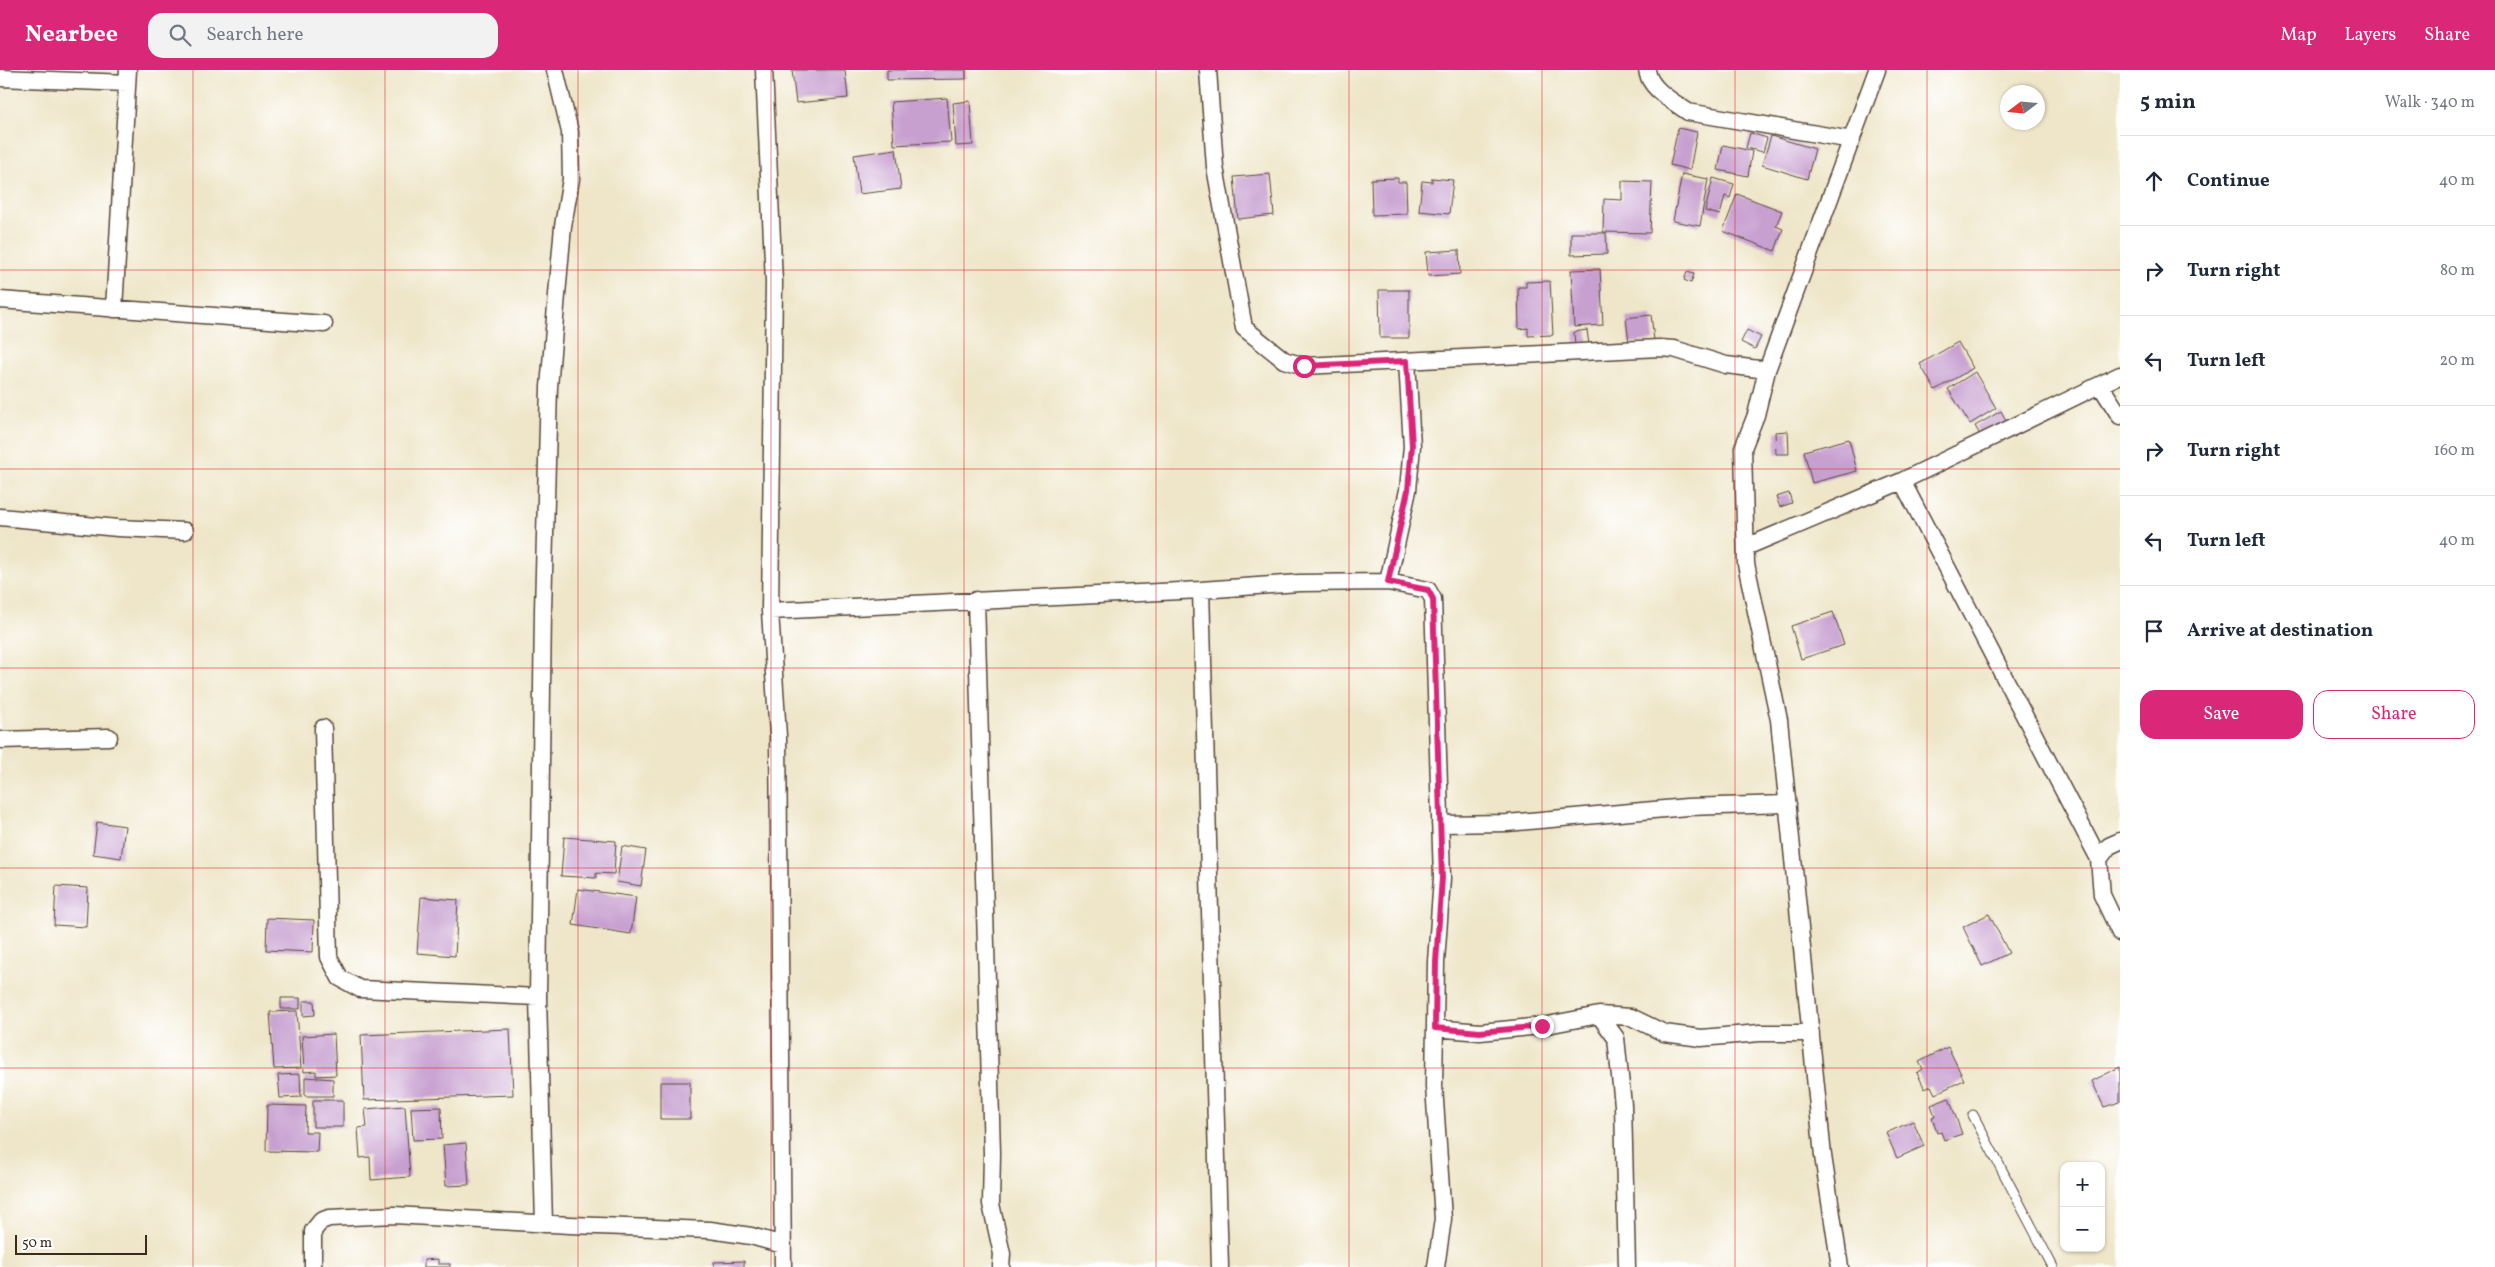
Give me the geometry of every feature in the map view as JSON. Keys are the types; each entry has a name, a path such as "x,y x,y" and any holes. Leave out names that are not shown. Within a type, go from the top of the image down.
{"street":[{"path":"544,1224 538,997 542,610 549,387 563,226 571,179 570,132 555,70"},
{"path":"764,70 774,282 770,610 778,736 783,1267"},
{"path":"1208,70 1215,167 1244,328 1284,360 1304,366 1659,348 1674,349 1726,365 1767,370"},
{"path":"1647,70 1648,76 1667,98 1688,112 1852,140"},
{"path":"1840,1267 1823,1156 1779,720 1746,564 1743,448 1756,415 1767,370 1877,70"},
{"path":"0,78 128,76 114,309"},
{"path":"0,300 324,324"},
{"path":"1388,582 1408,490 1412,446 1407,361"},
{"path":"1746,547 1902,481 2120,375"},
{"path":"2100,385 2120,416"},
{"path":"1902,481 2099,859 2102,896 2120,933"},
{"path":"0,517 118,528 185,531"},
{"path":"770,610 1201,590 1299,583 1388,582 1428,590 1433,599 1442,878 1436,962 1434,1086 1444,1219 1436,1267"},
{"path":"1201,590 1220,1267"},
{"path":"976,600 992,1153 991,1204 1002,1254 1001,1267"},
{"path":"323,728 329,957 340,978 360,989 538,997"},
{"path":"0,740 109,737"},
{"path":"1440,824 1507,823 1687,807 1788,804"},
{"path":"2099,859 2109,846 2120,841"},
{"path":"1435,1028 1480,1032 1542,1026 1599,1015 1631,1017 1664,1033 1701,1038 1760,1033 1811,1034"},
{"path":"1599,1015 1616,1038 1623,1105 1627,1267"},
{"path":"313,1267 313,1231 321,1221 329,1218 394,1215 544,1224 710,1230 751,1236 783,1245"}],"lane":[{"path":"1973,1115 2053,1267"}],"building":[{"path":"792,70 845,70 848,98 796,103"},
{"path":"887,70 966,70 966,79 887,80"},
{"path":"947,98 951,142 894,145 891,102"},
{"path":"970,101 973,145 956,146 953,103"},
{"path":"1678,128 1697,132 1690,170 1670,165"},
{"path":"1750,133 1767,138 1763,152 1746,148"},
{"path":"1771,136 1815,149 1807,179 1762,165"},
{"path":"1723,145 1752,151 1748,176 1718,170"},
{"path":"896,149 901,189 859,194 854,155"},
{"path":"1270,174 1274,215 1238,219 1234,177"},
{"path":"1682,174 1708,179 1700,226 1673,221"},
{"path":"1398,178 1398,182 1406,182 1407,214 1372,215 1371,179"},
{"path":"1432,178 1453,180 1449,214 1419,211 1422,181 1432,182"},
{"path":"1713,178 1734,184 1730,198 1725,196 1720,215 1705,211"},
{"path":"1622,181 1652,182 1650,233 1603,232 1604,199 1622,200"},
{"path":"1737,194 1782,211 1776,226 1783,229 1775,251 1723,231"},
{"path":"1571,233 1606,233 1607,254 1571,255"},
{"path":"1459,250 1460,274 1428,276 1426,252"},
{"path":"1600,269 1603,325 1574,327 1571,270"},
{"path":"1687,272 1694,274 1691,283 1684,280"},
{"path":"1550,281 1553,335 1528,336 1528,328 1519,329 1518,287 1526,287 1526,282"},
{"path":"1379,290 1409,290 1409,338 1380,338"},
{"path":"1651,315 1654,340 1629,343 1626,318"},
{"path":"1587,330 1589,345 1575,346 1574,332"},
{"path":"1747,330 1761,337 1755,349 1741,342"},
{"path":"1958,342 1973,368 1935,390 1920,364"},
{"path":"1975,372 1996,408 1970,424 1948,389"},
{"path":"2001,411 2008,424 1982,438 1975,426"},
{"path":"1788,431 1789,454 1776,454 1775,432"},
{"path":"1849,439 1857,471 1812,483 1804,451"},
{"path":"1789,493 1792,503 1780,507 1776,497"},
{"path":"1833,612 1844,645 1801,659 1791,626"},
{"path":"97,822 125,826 121,858 93,854"},
{"path":"564,837 616,841 614,874 596,873 596,878 561,876"},
{"path":"622,846 646,850 641,886 617,882"},
{"path":"56,886 88,888 86,927 54,925"},
{"path":"578,889 636,897 631,934 573,925"},
{"path":"421,897 458,900 455,956 417,953"},
{"path":"1989,914 2009,953 1982,966 1963,927"},
{"path":"267,918 314,920 313,952 266,950"},
{"path":"281,998 300,998 300,1009 281,1009"},
{"path":"303,1001 314,1001 315,1015 303,1016"},
{"path":"297,1011 301,1068 274,1069 270,1012"},
{"path":"510,1029 513,1095 364,1100 361,1035"},
{"path":"334,1034 336,1075 316,1076 316,1071 304,1072 302,1036"},
{"path":"1948,1047 1964,1080 1935,1094 1931,1086 1925,1089 1917,1073 1923,1069 1919,1062"},
{"path":"2120,1067 2120,1102 2104,1107 2092,1081"},
{"path":"300,1074 301,1097 280,1098 278,1075"},
{"path":"305,1077 333,1079 333,1096 305,1096"},
{"path":"660,1082 690,1082 690,1119 660,1119"},
{"path":"1949,1098 1962,1134 1944,1140 1941,1132 1937,1133 1932,1117 1935,1116 1931,1105"},
{"path":"313,1100 343,1100 343,1127 313,1127"},
{"path":"267,1105 306,1106 305,1132 318,1132 317,1152 266,1151"},
{"path":"405,1106 410,1177 371,1180 370,1157 360,1158 358,1128 367,1127 365,1109"},
{"path":"441,1107 442,1139 413,1140 411,1108"},
{"path":"1913,1121 1924,1146 1897,1158 1886,1133"},
{"path":"466,1143 469,1185 446,1186 443,1145"},
{"path":"438,1259 438,1264 450,1264 450,1267 424,1267 424,1260"},
{"path":"744,1261 744,1267 714,1267 714,1262"}],"route":[{"path":"1304,366 1407,361 1412,446 1408,490 1388,582 1428,590 1433,599 1442,878 1436,962 1435,1028 1480,1032 1542,1026"}]}
